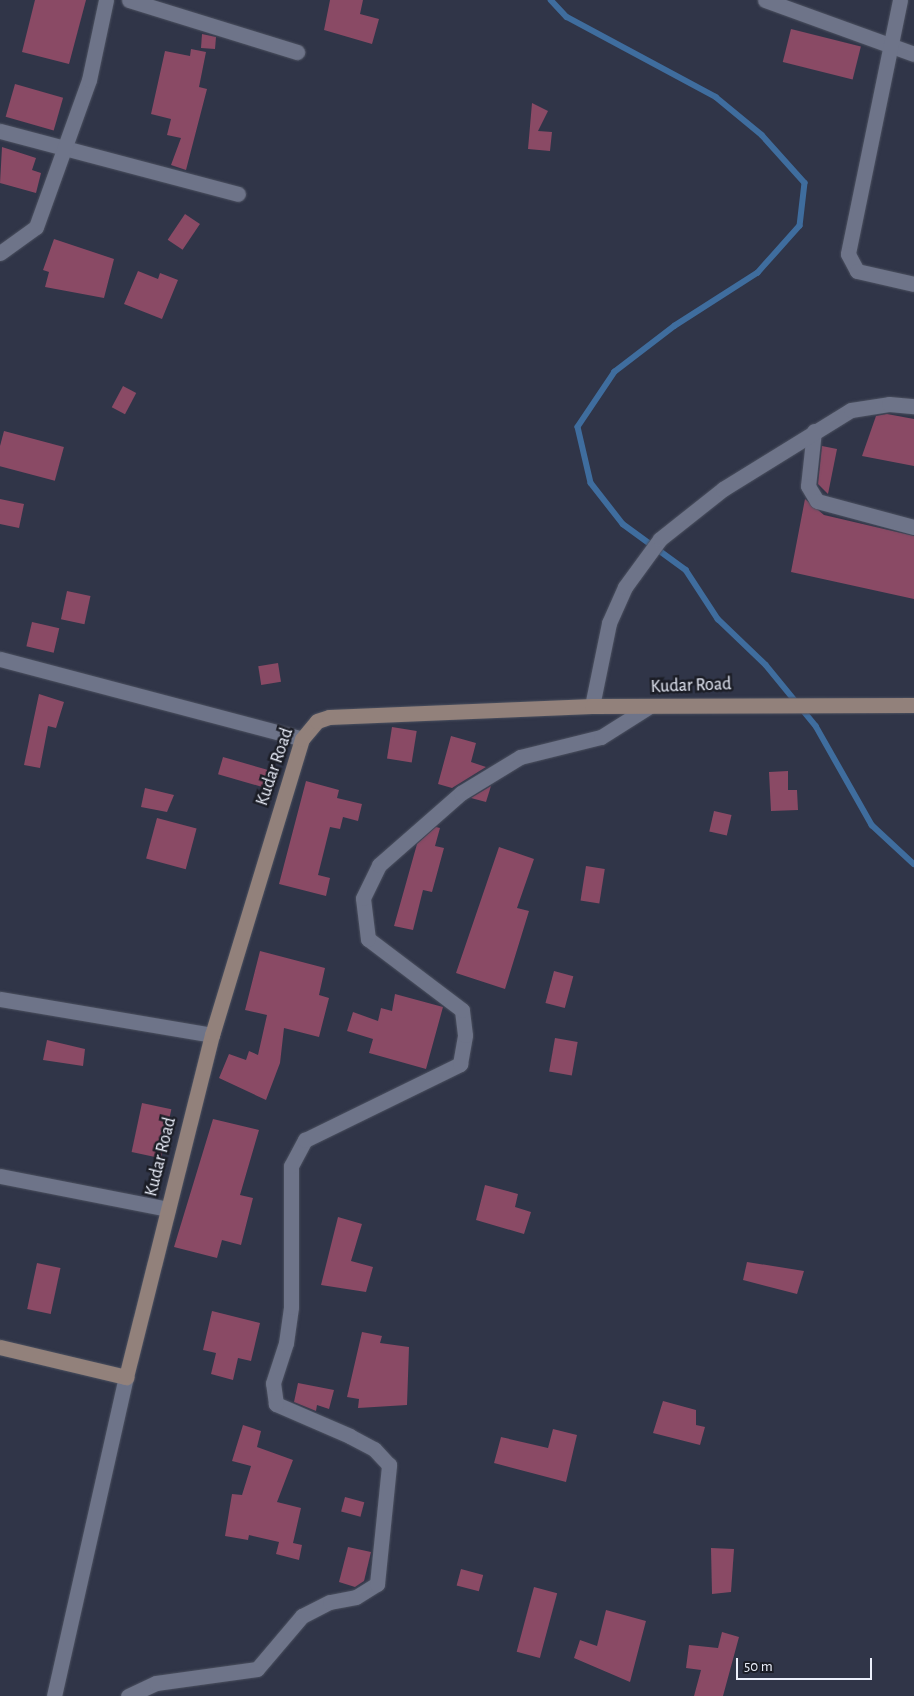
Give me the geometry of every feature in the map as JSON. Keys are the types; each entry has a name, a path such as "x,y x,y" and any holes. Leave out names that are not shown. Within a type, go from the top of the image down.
{"street":[{"path":"0,253 36,227 66,150 89,80 106,0"},
{"path":"129,0 297,52"},
{"path":"765,0 914,54"},
{"path":"900,0 848,254 857,270 914,284"},
{"path":"0,131 238,194"},
{"path":"592,706 609,623 625,587 660,539 723,488 814,431 866,406 914,406"},
{"path":"814,431 808,486 817,501 914,527"},
{"path":"0,659 302,738"},
{"name":"Kudar Road","path":"126,1377 212,1035 302,738 308,728 329,717 592,706 914,705"},
{"path":"128,1696 156,1683 257,1669 302,1616 322,1605 356,1597 377,1584 389,1465 374,1449 350,1436 276,1404 273,1383 286,1343 291,1307 291,1166 305,1140 460,1064 465,1036 462,1010 368,939 363,898 379,865 461,793 520,757 601,737 650,706"},
{"path":"0,999 212,1035"},
{"path":"0,1176 168,1209"},
{"path":"0,1347 126,1377 54,1696"}],"building":[{"path":"35,0 86,0 69,64 22,52"},
{"path":"330,0 363,0 360,14 379,19 372,44 324,30"},
{"path":"791,29 861,46 853,79 783,62"},
{"path":"202,34 216,37 215,49 201,48"},
{"path":"191,49 206,52 199,87 207,89 186,170 171,165 181,138 167,135 171,119 151,114 165,51 190,56"},
{"path":"15,84 63,98 54,130 6,117"},
{"path":"532,103 548,111 538,131 552,132 550,151 528,149"},
{"path":"2,147 36,158 32,170 41,173 36,193 0,183"},
{"path":"185,214 200,224 183,250 168,240"},
{"path":"54,239 114,259 104,298 45,287 49,272 43,270"},
{"path":"138,271 158,279 160,273 178,280 162,319 124,304"},
{"path":"123,386 136,393 125,414 112,407"},
{"path":"887,414 914,419 914,466 862,456 876,416"},
{"path":"4,431 64,447 55,481 0,466 0,446"},
{"path":"822,446 837,449 828,494 818,484"},
{"path":"0,499 24,504 19,528 0,524"},
{"path":"805,499 824,515 914,536 914,599 791,572"},
{"path":"67,591 90,596 84,624 61,619"},
{"path":"32,622 59,628 54,653 26,646"},
{"path":"278,663 281,682 261,685 258,666"},
{"path":"39,694 64,702 56,728 48,726 40,768 24,765"},
{"path":"392,727 417,731 412,763 387,759"},
{"path":"451,736 476,743 471,762 486,767 452,788 438,784"},
{"path":"223,757 267,770 262,787 218,774"},
{"path":"788,771 788,790 797,790 798,810 771,811 769,772"},
{"path":"306,781 339,790 337,798 362,804 358,821 343,817 340,829 330,827 318,875 330,878 326,896 279,884"},
{"path":"491,786 486,802 471,798"},
{"path":"145,788 174,795 167,812 141,807"},
{"path":"714,811 732,815 727,836 709,831"},
{"path":"157,818 197,829 186,869 146,859"},
{"path":"436,827 440,828 435,846 444,848 432,892 423,890 413,930 394,926 417,844"},
{"path":"499,847 534,859 517,908 529,911 505,989 456,973"},
{"path":"586,866 605,869 599,904 581,901"},
{"path":"260,951 325,968 319,995 329,998 319,1037 284,1028 280,1063 266,1100 219,1078 229,1054 246,1060 249,1051 258,1055 267,1015 245,1010"},
{"path":"554,971 573,976 565,1008 545,1003"},
{"path":"395,994 443,1007 426,1069 369,1053 373,1039 347,1031 353,1012 378,1021 381,1008 392,1011"},
{"path":"555,1038 578,1042 572,1075 549,1071"},
{"path":"47,1040 85,1049 83,1066 43,1060"},
{"path":"142,1103 171,1109 161,1158 132,1152"},
{"path":"213,1119 259,1130 240,1195 253,1198 241,1245 222,1240 217,1258 174,1247"},
{"path":"485,1185 518,1194 515,1207 531,1212 524,1234 476,1220"},
{"path":"338,1217 362,1224 351,1261 373,1267 366,1292 321,1285"},
{"path":"747,1262 804,1271 797,1294 743,1280"},
{"path":"37,1263 60,1268 51,1314 27,1309"},
{"path":"212,1311 260,1323 251,1361 238,1358 233,1380 211,1374 216,1353 203,1350"},
{"path":"362,1332 382,1336 380,1343 409,1347 407,1405 358,1408 359,1399 347,1397"},
{"path":"298,1383 334,1390 329,1409 317,1405 316,1411 294,1402"},
{"path":"663,1401 696,1410 696,1425 705,1427 700,1445 653,1433"},
{"path":"243,1425 261,1431 257,1447 293,1460 277,1502 301,1508 293,1543 302,1545 299,1560 276,1554 279,1542 249,1535 248,1540 225,1536 232,1494 242,1495 251,1466 232,1461"},
{"path":"553,1429 577,1435 566,1482 494,1463 501,1437 548,1448"},
{"path":"345,1497 364,1502 360,1517 341,1511"},
{"path":"348,1547 371,1552 364,1581 355,1587 339,1582"},
{"path":"711,1548 734,1549 731,1592 712,1594"},
{"path":"461,1569 483,1575 479,1591 457,1585"},
{"path":"534,1587 557,1593 540,1658 517,1652"},
{"path":"606,1610 646,1621 630,1682 574,1658 580,1640 597,1646"},
{"path":"722,1632 739,1637 723,1696 694,1696 701,1670 686,1668 689,1645 718,1648"}],"waterway":[{"path":"551,0 567,17 716,97 762,135 805,183 800,226 758,273 675,326 615,372 578,427 591,483 623,524 686,570 718,619 766,665 816,726 872,825 914,864"}]}
